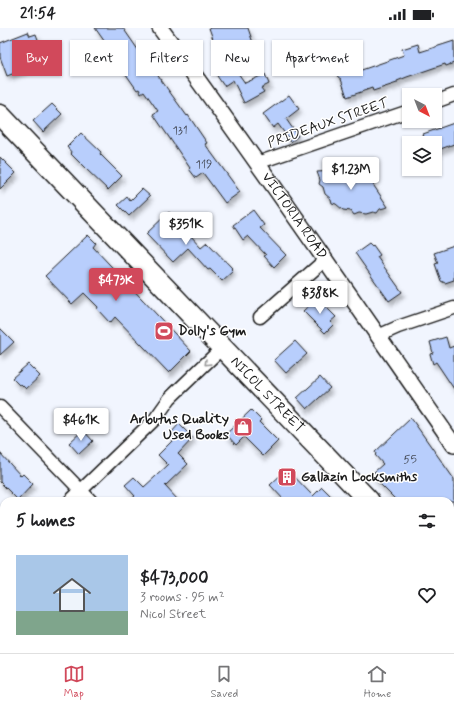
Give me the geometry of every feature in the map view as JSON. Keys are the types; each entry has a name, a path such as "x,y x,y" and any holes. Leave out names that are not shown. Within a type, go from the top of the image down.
{"highway":[{"name":"NICOL STREET","path":"0,116 365,497"}],"street":[{"name":"VICTORIA ROAD","path":"160,28 258,163 454,445"},
{"path":"442,99 454,95"},
{"name":"PRIDEAUX STREET","path":"258,163 402,113"},
{"path":"260,317 325,260"},
{"path":"378,336 398,327 454,308"},
{"path":"74,497 154,419 170,398 223,348"},
{"path":"0,408 87,497"}],"building":[{"path":"95,28 123,28 136,47 136,76 158,76 187,116 188,115 207,143 205,144 240,192 225,203 203,173 196,178 153,114 158,111 144,91 141,93 139,89 137,90 127,76 128,40 103,40"},
{"path":"209,28 248,28 252,40 213,40"},
{"path":"28,32 30,36 36,34 38,40 12,40 12,74 7,76 0,57 0,43"},
{"path":"454,41 454,63 446,66 445,64 407,77 397,81 397,83 373,91 372,88 347,97 341,79 338,76 363,76 363,69 404,55 402,49 418,44 420,52"},
{"path":"265,74 269,84 261,88 264,92 244,103 233,80 224,86 217,76 240,76 245,83 264,76"},
{"path":"289,95 299,109 286,119 298,136 291,142 278,124 273,128 263,114"},
{"path":"52,104 62,114 43,132 33,121"},
{"path":"454,123 454,144 442,148 442,136 424,136 423,134"},
{"path":"81,133 101,152 100,154 122,176 108,190 71,154 72,153 67,147"},
{"path":"0,157 16,173 0,189"},
{"path":"356,168 357,180 366,174 388,207 380,209 377,213 359,213 354,215 351,211 343,210 336,204 332,203 331,199 325,194 323,187 319,184 320,180 317,172 334,171 334,169"},
{"path":"142,189 150,196 129,216 118,205 127,197 130,201"},
{"path":"253,210 264,225 260,228 286,255 274,267 264,256 266,255 248,236 243,240 233,225"},
{"path":"169,212 201,247 207,242 232,268 231,269 233,271 222,281 210,269 208,270 188,248 173,262 146,234"},
{"path":"88,235 96,243 93,247 191,351 169,373 115,317 110,323 97,309 98,307 84,293 72,304 45,276"},
{"path":"369,243 372,246 373,245 380,255 377,257 402,292 389,301 355,253"},
{"path":"454,246 454,280 445,283 441,281 435,264 438,263 434,253"},
{"path":"317,298 336,317 330,322 333,325 325,333 303,311"},
{"path":"0,328 14,342 0,355"},
{"path":"446,337 449,348 454,346 454,389 436,362 433,364 430,354 433,353 430,342"},
{"path":"295,341 307,354 286,373 274,360"},
{"path":"28,364 40,376 26,389 12,378"},
{"path":"320,377 330,388 307,409 297,398"},
{"path":"251,410 261,420 259,422 278,441 263,456 244,437 236,445 226,434"},
{"path":"411,418 454,479 454,497 393,497 373,477 376,474 374,472 383,464 375,455 375,452"},
{"path":"179,424 193,438 178,454 188,464 165,486 175,497 134,497 135,496 125,485 134,477 144,487 168,465 158,455 174,439 170,434"},
{"path":"83,430 93,441 79,454 69,443"},
{"path":"0,453 21,476 23,474 33,484 21,497 15,497 0,482"},
{"name":"Gallazin Locksmiths","path":"287,469 313,496 322,487 332,497 281,497 270,485"}],"place":[{"name":"Dolly's Gym","path":"164,331"},
{"name":"Arbutus Quality Used Books","path":"243,427"},
{"name":"Gallazin Locksmiths","path":"287,477"}]}
